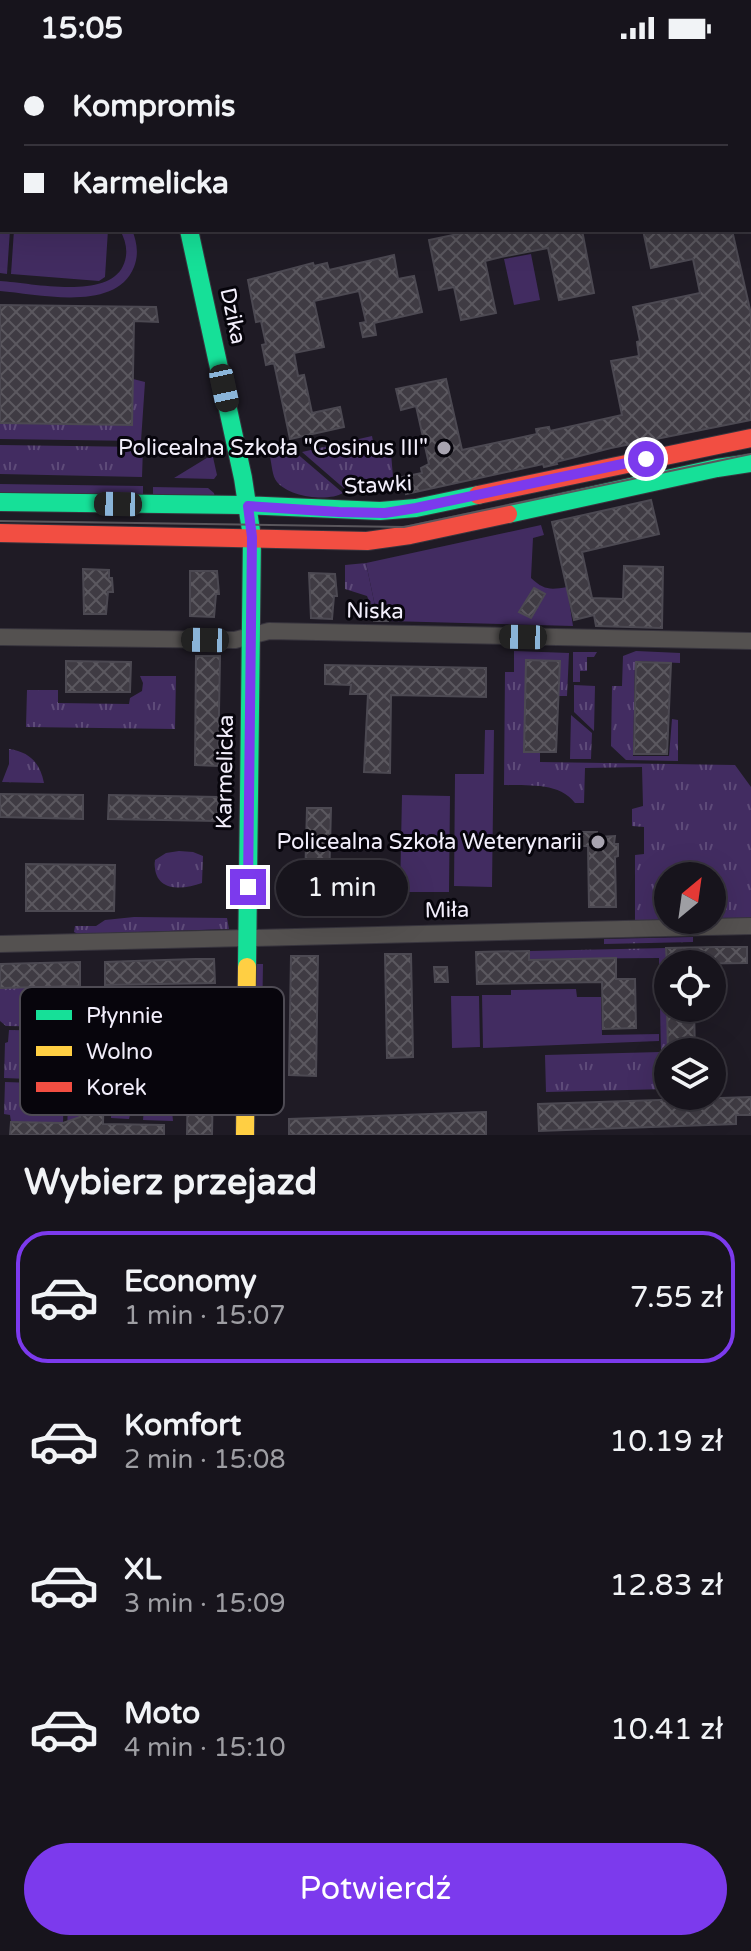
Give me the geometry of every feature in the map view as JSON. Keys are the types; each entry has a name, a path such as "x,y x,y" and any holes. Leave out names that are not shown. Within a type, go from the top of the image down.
{"street":[{"name":"Dzika","path":"189,232 248,506"},
{"name":"Stawki","path":"0,502 248,506 385,513 751,438"},
{"path":"0,533 329,541 389,539 751,463"},
{"name":"Karmelicka","path":"247,987 252,537 248,506"},
{"name":"Niska","path":"0,637 235,640 277,631 751,641"},
{"name":"Miła","path":"0,944 751,926"},
{"name":"Karmelicka","path":"245,1115 245,1135"}],"green space":[{"path":"0,232 10,232 7,274 0,273"},
{"path":"14,232 108,232 105,277 99,281 11,274"},
{"path":"121,232 133,232 136,244 134,267 125,281 111,291 94,296 54,297 0,291 0,281 68,287 102,283 123,266 125,243"},
{"path":"531,254 540,300 514,305 504,259"},
{"path":"133,379 145,382 141,441 0,439 0,423 132,425"},
{"path":"372,436 373,441 391,453 393,477 347,491 302,452"},
{"path":"0,445 143,447 142,477 0,474"},
{"path":"295,452 343,493 328,497 309,496 290,491 277,482 270,457"},
{"path":"213,457 217,475 214,479 174,478"},
{"path":"0,484 143,486 143,494 0,494"},
{"path":"153,487 208,488 215,498 153,497"},
{"path":"541,525 544,535 533,538 531,578 548,588 567,587 573,626 388,621 388,606 375,606 366,563"},
{"path":"366,563 375,606 371,606 367,596 345,589 345,565"},
{"path":"514,651 569,653 567,696 559,696 560,661 526,660 524,752 540,752 540,762 735,765 751,787 751,920 726,920 726,862 654,862 654,922 635,922 635,855 644,854 644,827 632,826 632,809 643,806 642,767 585,768 584,803 575,803 561,791 552,788 504,785 505,672 514,672"},
{"path":"636,651 680,653 680,663 635,661 633,756 669,756 672,719 678,720 678,761 626,760 611,746 612,686 622,686 623,656"},
{"path":"573,652 597,652 594,657 587,657 587,671 580,671 580,682 573,682"},
{"path":"140,676 176,676 175,729 26,727 27,690 58,690 58,703 129,704 130,698 142,691"},
{"path":"574,685 595,686 594,731 574,712"},
{"path":"571,715 592,733 591,759 570,759"},
{"path":"485,730 494,730 492,887 454,886 455,774 484,774"},
{"path":"9,749 33,760 44,783 2,782 9,764"},
{"path":"402,795 450,796 449,892 400,892"},
{"path":"179,851 203,856 202,883 177,887 169,886 158,878 155,860 166,853"},
{"path":"134,917 227,918 229,929 74,932 75,926 96,926 105,920"},
{"path":"693,937 693,942 604,944 604,939"},
{"path":"666,948 654,950 654,958 529,959 529,951"},
{"path":"255,964 263,964 263,987 255,987"},
{"path":"0,988 20,988 20,1026 6,1026 0,1021"},
{"path":"576,989 577,997 601,997 602,1035 659,1034 659,1038 654,1038 654,1041 483,1048 482,995 511,995 511,990"},
{"path":"451,996 479,996 480,1047 452,1048"},
{"path":"660,1022 667,1022 667,1038 661,1038"},
{"path":"9,1030 20,1030 20,1079 4,1078 5,1043 8,1042"},
{"path":"654,1052 654,1089 546,1092 545,1055"},
{"path":"5,1082 20,1083 20,1115 63,1115 63,1123 11,1122 10,1115 4,1114"},
{"path":"68,1115 79,1115 79,1135 67,1135"},
{"path":"111,1115 130,1115 129,1119 111,1118"},
{"path":"143,1115 172,1115 173,1121 143,1120"}],"building":[{"path":"467,232 582,232 594,293 559,300 548,248 501,257 485,261 496,313 461,320 454,287 439,290 429,240"},
{"path":"643,232 732,232 751,314 751,420 611,448 544,467 543,464 406,494 402,477 422,473 421,468 429,464 416,406 401,410 396,389 446,379 462,450 537,434 536,429 549,427 550,431 622,415 611,361 639,356 637,342 640,341 633,307 700,293 693,259 651,268"},
{"path":"394,255 398,279 414,276 422,312 374,323 376,335 363,337 360,323 366,322 359,291 314,301 324,347 294,353 298,376 304,375 312,413 340,407 344,427 290,439 274,363 266,365 262,345 266,344 261,321 256,322 248,280 313,263 314,266 327,263 329,270"},
{"path":"0,305 156,307 158,322 134,321 132,425 0,423"},
{"path":"651,500 659,534 582,552 592,598 623,599 624,566 663,567 662,628 596,626 594,615 574,620 552,522"},
{"path":"83,569 109,570 113,592 108,592 106,614 84,614"},
{"path":"190,571 217,571 219,594 216,594 214,617 190,616"},
{"path":"309,573 335,574 337,596 334,596 332,619 311,618"},
{"path":"534,588 545,594 531,618 519,612"},
{"path":"375,606 388,606 388,621 374,621"},
{"path":"196,656 220,656 218,766 195,765"},
{"path":"526,660 560,661 556,752 524,752"},
{"path":"66,661 131,662 130,692 66,692"},
{"path":"636,662 671,663 667,754 634,754"},
{"path":"325,665 486,668 486,697 391,695 390,773 364,772 368,694 350,694 351,685 325,684"},
{"path":"0,794 83,795 83,819 0,817"},
{"path":"109,795 218,797 217,821 108,819"},
{"path":"307,808 331,808 329,884 367,885 367,914 293,912 293,883 305,883"},
{"path":"580,832 597,832 597,837 615,836 614,844 618,844 618,856 615,857 616,907 589,907 588,846 581,846"},
{"path":"26,864 115,865 114,911 26,911"},
{"path":"747,947 747,963 726,963 726,950 666,948"},
{"path":"529,951 529,960 616,958 616,979 635,979 636,1028 603,1029 602,982 477,984 476,952"},
{"path":"385,954 411,954 413,1057 387,1058"},
{"path":"291,956 318,956 316,1076 289,1075"},
{"path":"214,959 215,983 105,985 105,962"},
{"path":"80,962 80,986 0,988 0,964"},
{"path":"434,967 447,967 448,982 435,982"},
{"path":"667,1022 694,1022 695,1038 668,1038"},
{"path":"751,1097 751,1115 736,1115 736,1124 539,1131 538,1104 654,1100 654,1110 726,1110 726,1098"},
{"path":"486,1112 486,1135 289,1135 289,1119"},
{"path":"103,1115 103,1124 164,1125 164,1135 10,1135 11,1122 63,1123 80,1117"},
{"path":"187,1115 212,1115 212,1135 187,1135"}],"tram line":[{"path":"0,521 404,527 751,454"}],"traffic: fast":[{"path":"189,232 243,478 252,537 247,967"},
{"path":"508,514 751,463"},
{"path":"0,502 242,505 380,511 416,508 478,495"}],"traffic: slow":[{"path":"247,967 247,987"},
{"path":"245,1115 245,1135"}],"traffic: jam":[{"path":"478,495 751,438"},
{"path":"0,533 367,541 508,514"}],"place":[{"name":"Policealna Szkoła \"Cosinus III\"","path":"444,448"},
{"name":"Policealna Szkoła Weterynarii","path":"598,842"}],"route":[{"path":"248,887 252,537 248,506 385,513 646,459"}]}
